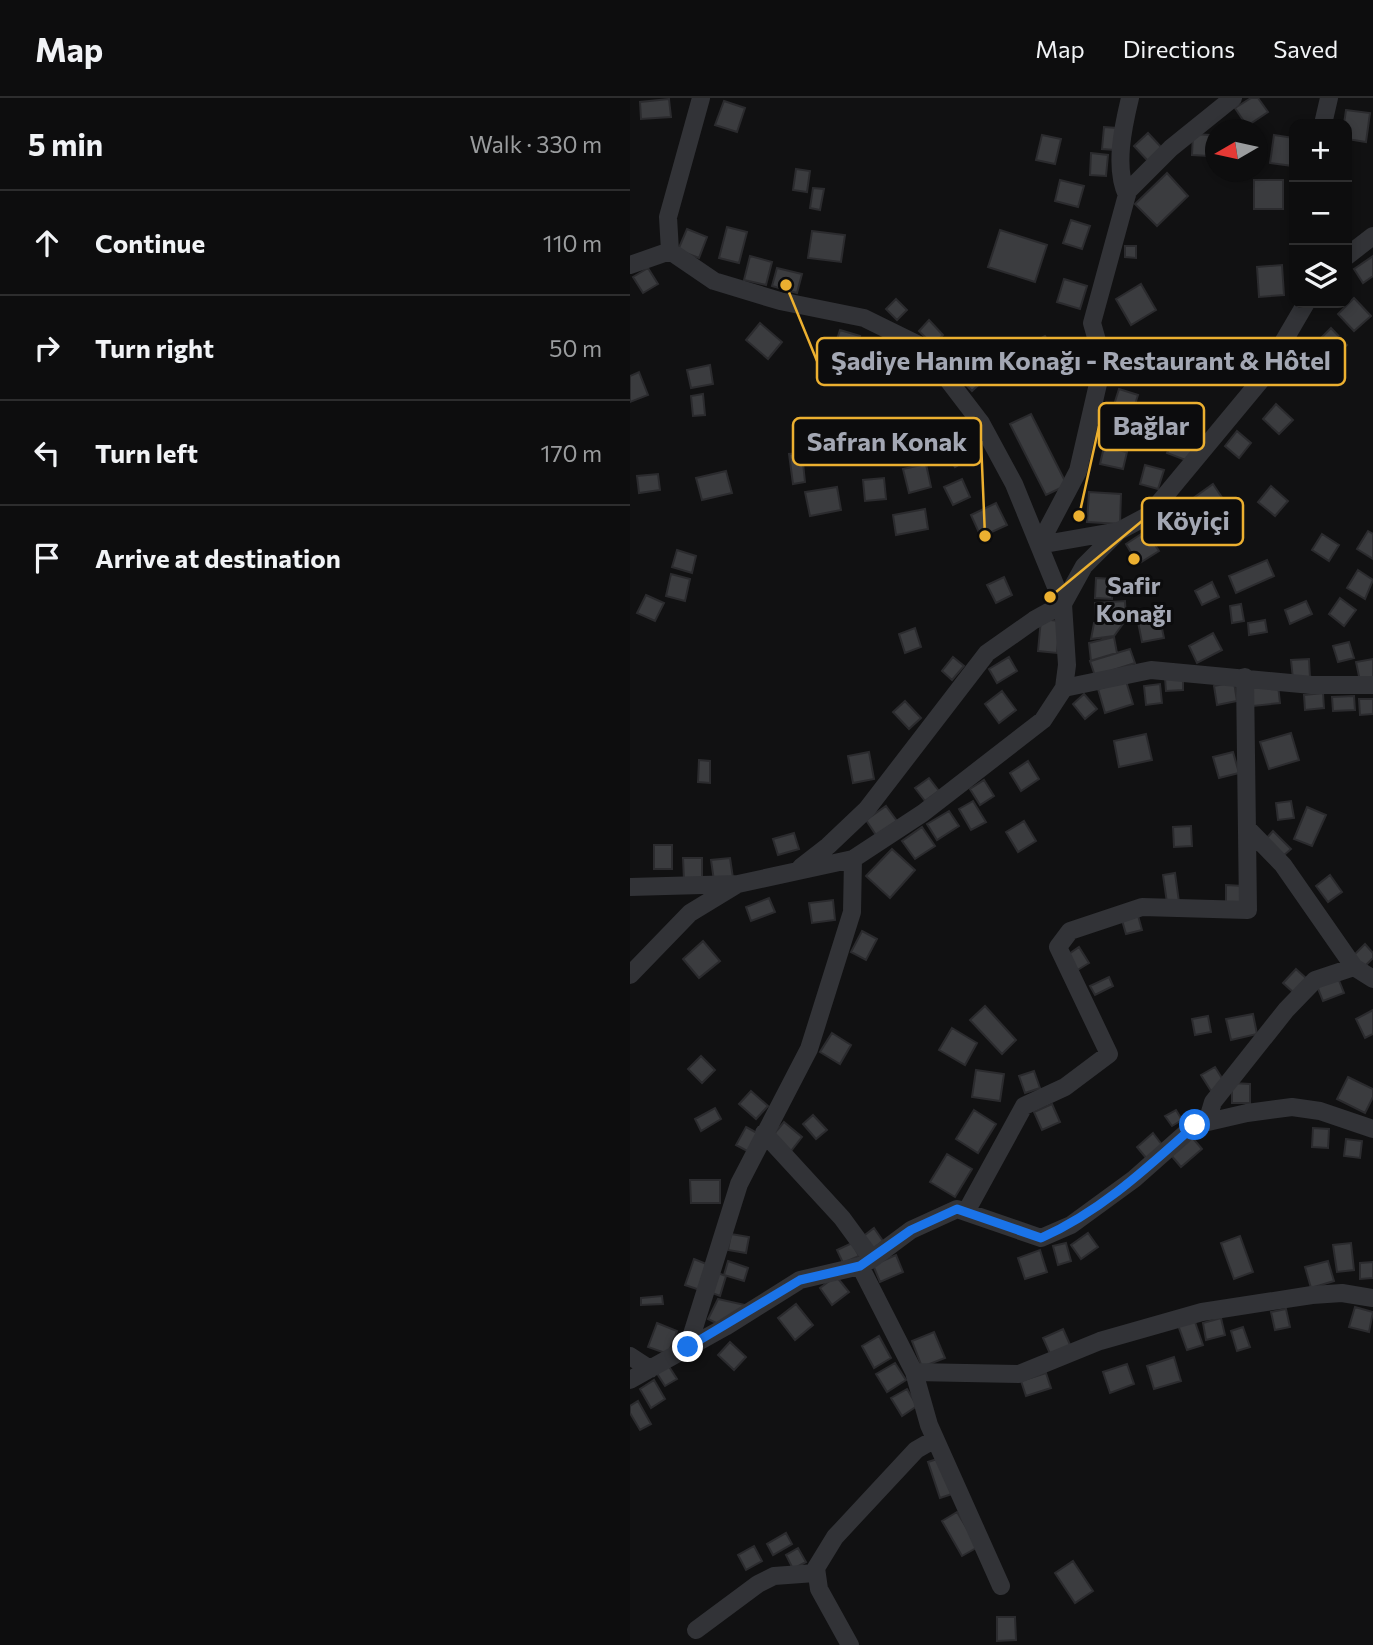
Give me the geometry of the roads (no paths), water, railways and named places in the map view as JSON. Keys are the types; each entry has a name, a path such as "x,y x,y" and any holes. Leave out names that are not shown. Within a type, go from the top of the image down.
{"street":[{"path":"670,251 668,217 701,98"},
{"path":"1127,195 1122,186 1121,167 1124,121 1130,98"},
{"path":"1039,545 1078,471 1103,362 1092,323 1127,195 1171,148 1233,98"},
{"path":"1324,119 1329,98"},
{"path":"1352,252 1373,236"},
{"path":"630,265 670,251"},
{"path":"630,887 738,884 853,859 923,813 1043,720 1064,688 1068,665 1063,604 1014,484 981,423 923,347 864,318 780,301 714,281 670,251"},
{"path":"794,872 828,846 866,809 987,653 1034,620 1063,604 1084,566 1119,531 1149,515 1261,380 1304,308"},
{"path":"1039,545 1119,531"},
{"path":"1064,688 1152,670 1312,685 1373,685"},
{"path":"967,1210 1024,1106 1065,1087 1110,1054 1058,947 1070,931 1142,907 1248,910 1245,677"},
{"path":"1248,829 1283,865 1354,967 1373,979"},
{"path":"688,1347 739,1184 809,1049 852,912 853,859"},
{"path":"630,975 690,913 738,884"},
{"path":"1208,1122 1213,1102 1286,1010 1315,980 1354,967"},
{"path":"630,1380 800,1280 866,1262 911,1230 957,1209 967,1210 1041,1238 1071,1224 1134,1179 1195,1125 1292,1107 1320,1111 1373,1129"},
{"path":"764,1133 842,1218 866,1262 914,1372 935,1439 1001,1586"},
{"path":"914,1372 1019,1374 1100,1341 1202,1312 1312,1295 1342,1293 1373,1298"},
{"path":"630,1356 650,1369"},
{"path":"850,1645 819,1589 815,1573 835,1537 916,1450 935,1439"},
{"path":"696,1630 758,1584 775,1576 815,1573"}],"place":[{"name":"Şadiye Hanım Konağı - Restaurant & Hôtel","path":"786,285"},
{"name":"Bağlar","path":"1079,516"},
{"name":"Safran Konak","path":"985,536"},
{"name":"Safir Konağı","path":"1134,559"},
{"name":"Köyiçi","path":"1050,597"}]}
